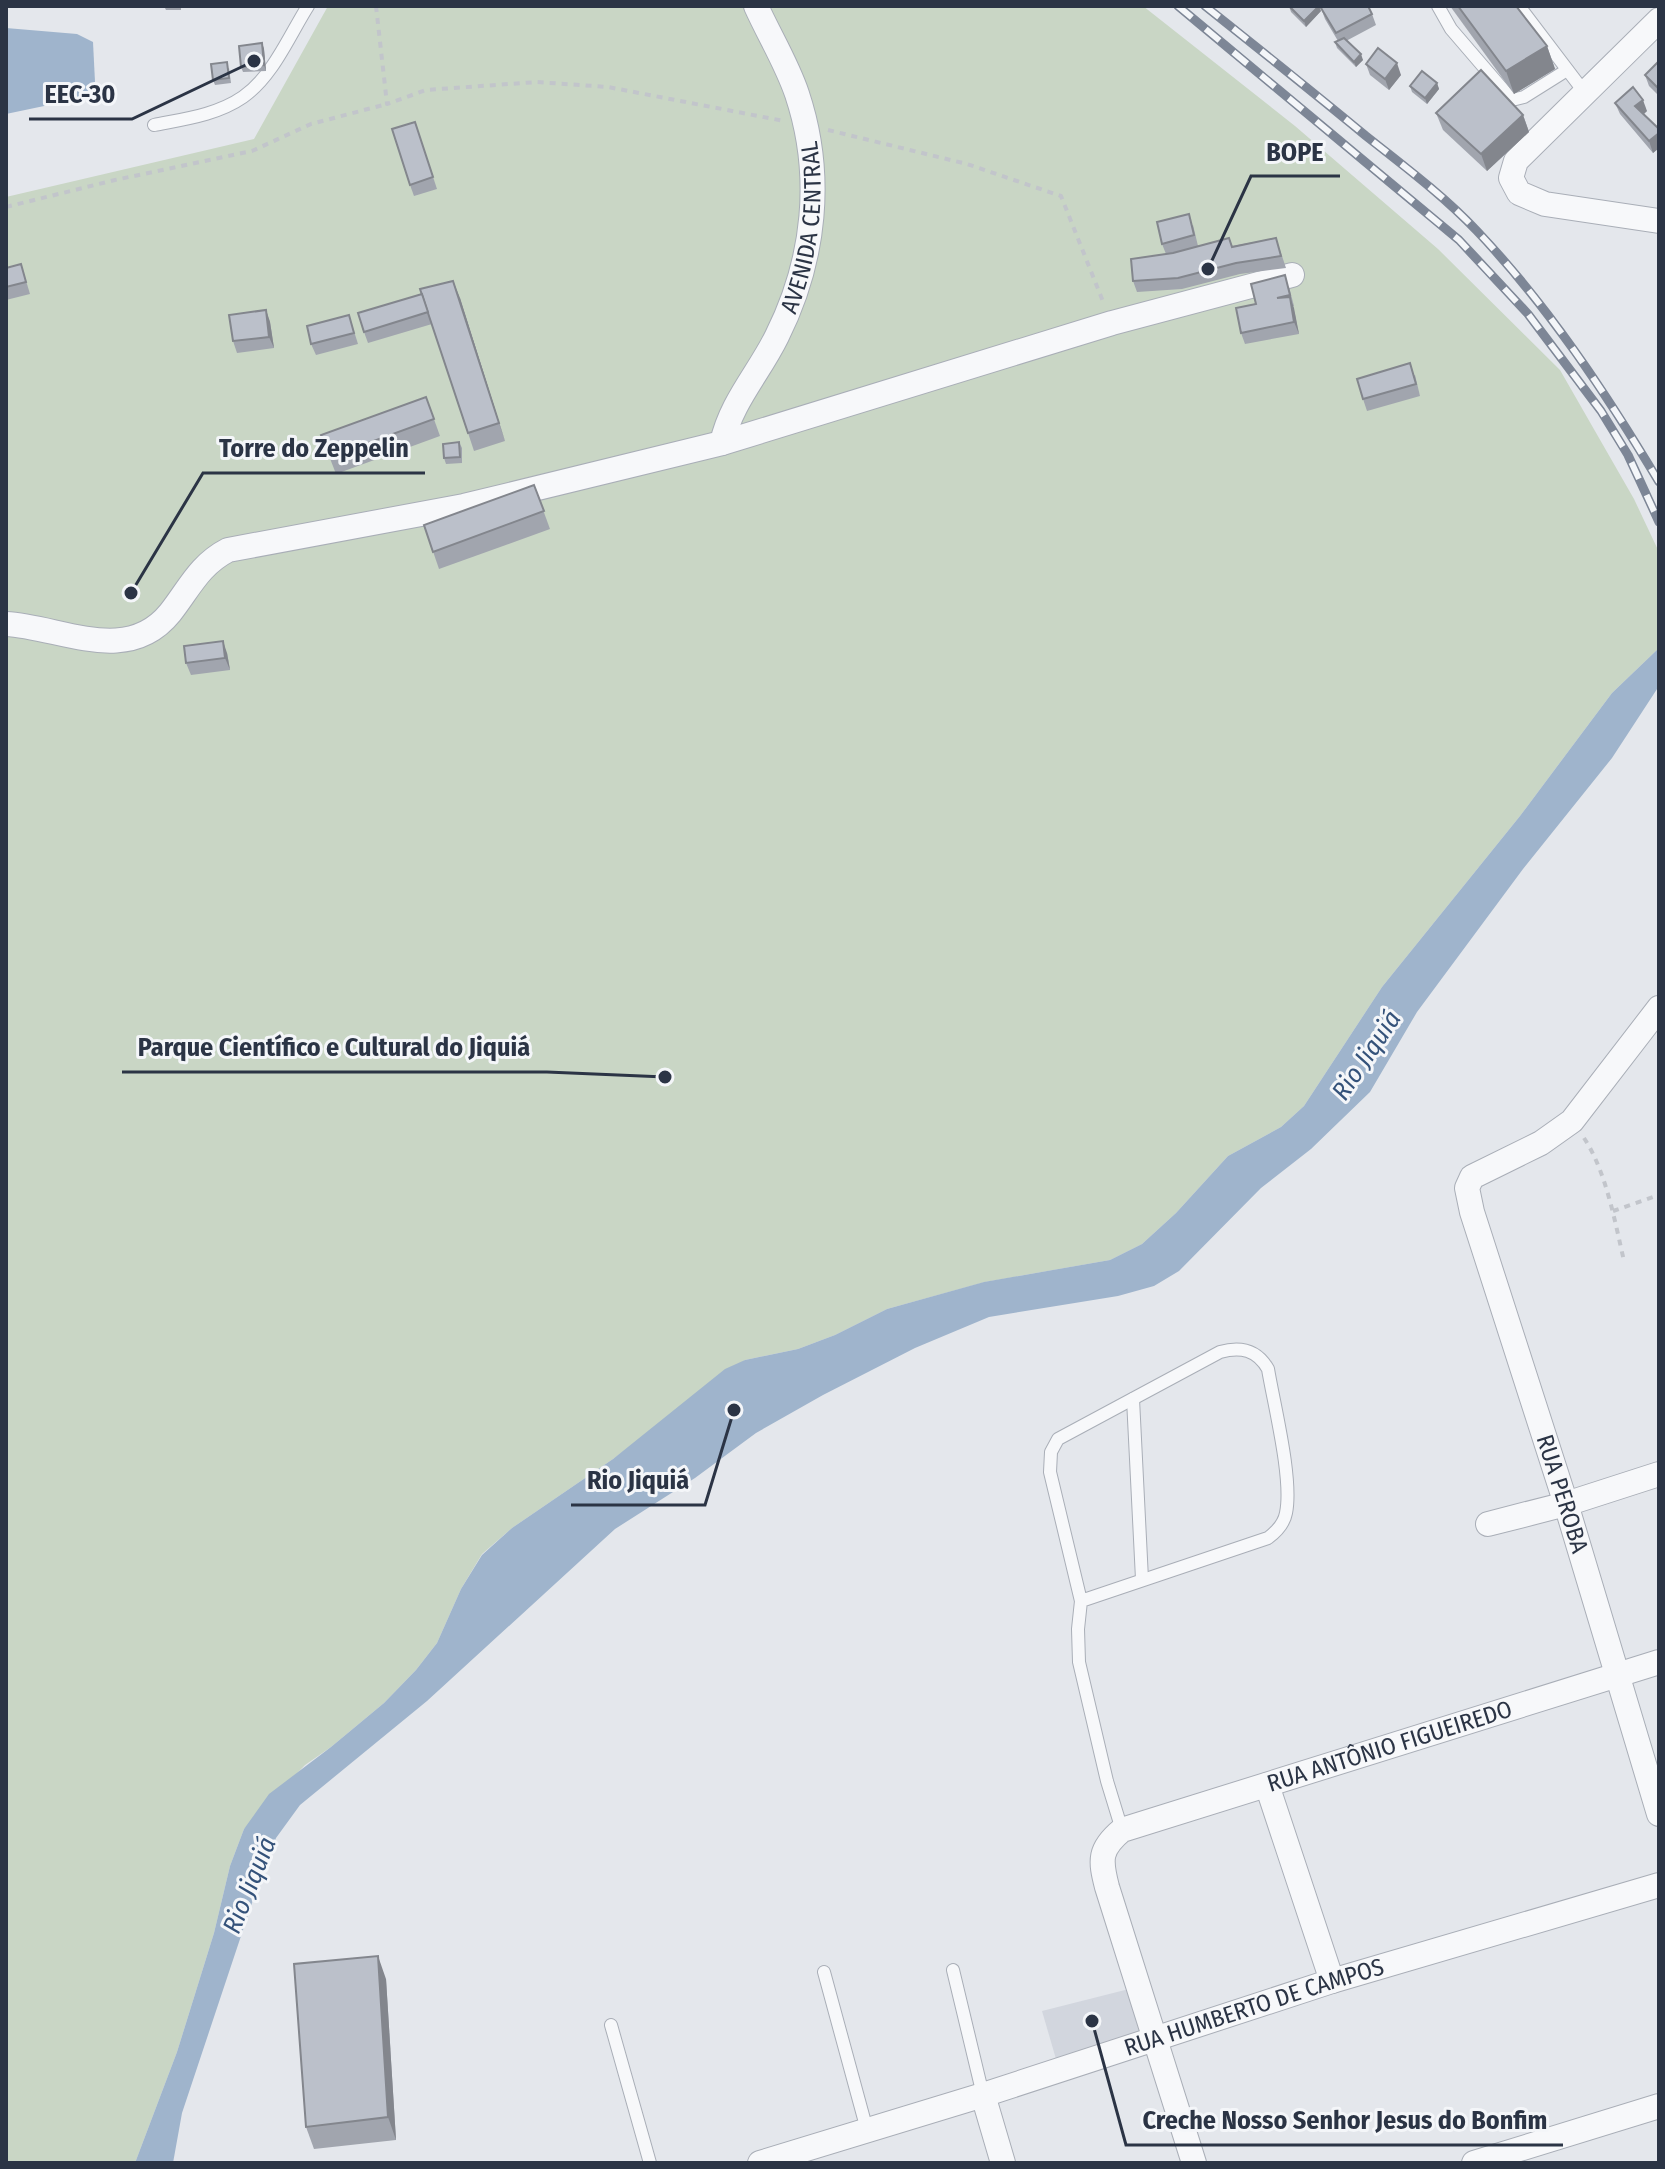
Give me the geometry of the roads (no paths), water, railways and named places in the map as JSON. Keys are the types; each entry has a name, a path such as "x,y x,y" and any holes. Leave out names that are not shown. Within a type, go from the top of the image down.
{"street":[{"name":"AVENIDA CENTRAL","path":"722,443 726,423 776,338 792,302 805,261 813,200 806,125 796,91 756,6"},
{"path":"1659,20 1516,161 1512,171 1513,186 1530,199 1557,207 1659,221"},
{"path":"6,624 90,640 130,639 145,635 170,613 200,570 212,558 228,550 464,506 722,443 1112,323 1292,275"},
{"name":"RUA PEROBA","path":"1659,1008 1572,1121 1541,1143 1472,1177 1467,1188 1659,1814"},
{"path":"1488,1524 1566,1504 1659,1474"},
{"name":"RUA ANTÔNIO FIGUEIREDO","path":"1122,1830 1659,1662"},
{"path":"1267,1785 1332,1981"},
{"path":"1122,1830 1104,1849 1101,1860 1103,1871 1194,2163"},
{"name":"RUA HUMBERTO DE CAMPOS","path":"760,2163 810,2156 867,2130 1332,1981 1659,1885"},
{"path":"983,2095 1003,2163"},
{"path":"1474,2163 1659,2106"}],"lane":[{"path":"154,125 199,116 243,97 273,64 308,6"},
{"path":"1438,6 1451,29 1512,100 1524,97 1567,70"},
{"path":"1519,6 1585,93"},
{"path":"1081,1601 1268,1538 1283,1522 1287,1502 1283,1456 1268,1369 1253,1351 1232,1349 1220,1352 1058,1439 1051,1452 1050,1472 1081,1601 1079,1662 1122,1830"},
{"path":"1133,1399 1142,1579"},
{"path":"953,1970 983,2095"},
{"path":"824,1972 867,2130"},
{"path":"611,2025 650,2163"}],"water":[{"path":"6,28 77,34 93,42 95,82 87,97 6,114"},
{"name":"Rio Jiquiá","path":"1659,648 1659,686 1612,758 1523,869 1417,1012 1370,1092 1311,1149 1261,1188 1179,1271 1154,1286 1118,1296 989,1317 915,1348 756,1433 695,1478 615,1529 427,1701 300,1805 276,1838 258,1885 182,2113 173,2163 135,2163 177,2052 214,1933 230,1866 244,1829 269,1794 384,1703 416,1670 437,1643 461,1589 482,1555 512,1528 613,1459 725,1369 745,1360 798,1349 887,1309 984,1282 1110,1260 1142,1244 1176,1213 1228,1156 1281,1127 1304,1106 1382,987 1520,816 1612,693"}],"railway":[{"path":"1178,6 1459,240 1528,314 1601,411 1628,455 1659,522"},
{"path":"1205,6 1423,182 1477,231 1528,289 1575,351 1659,482"}],"place":[{"name":"EEC-30","path":"254,61"},
{"name":"BOPE","path":"1208,269"},
{"name":"Torre do Zeppelin","path":"131,593"},
{"name":"Parque Científico e Cultural do Jiquiá","path":"665,1077"},
{"name":"Rio Jiquiá","path":"734,1410"},
{"name":"Creche Nosso Senhor Jesus do Bonfim","path":"1092,2021"}]}
